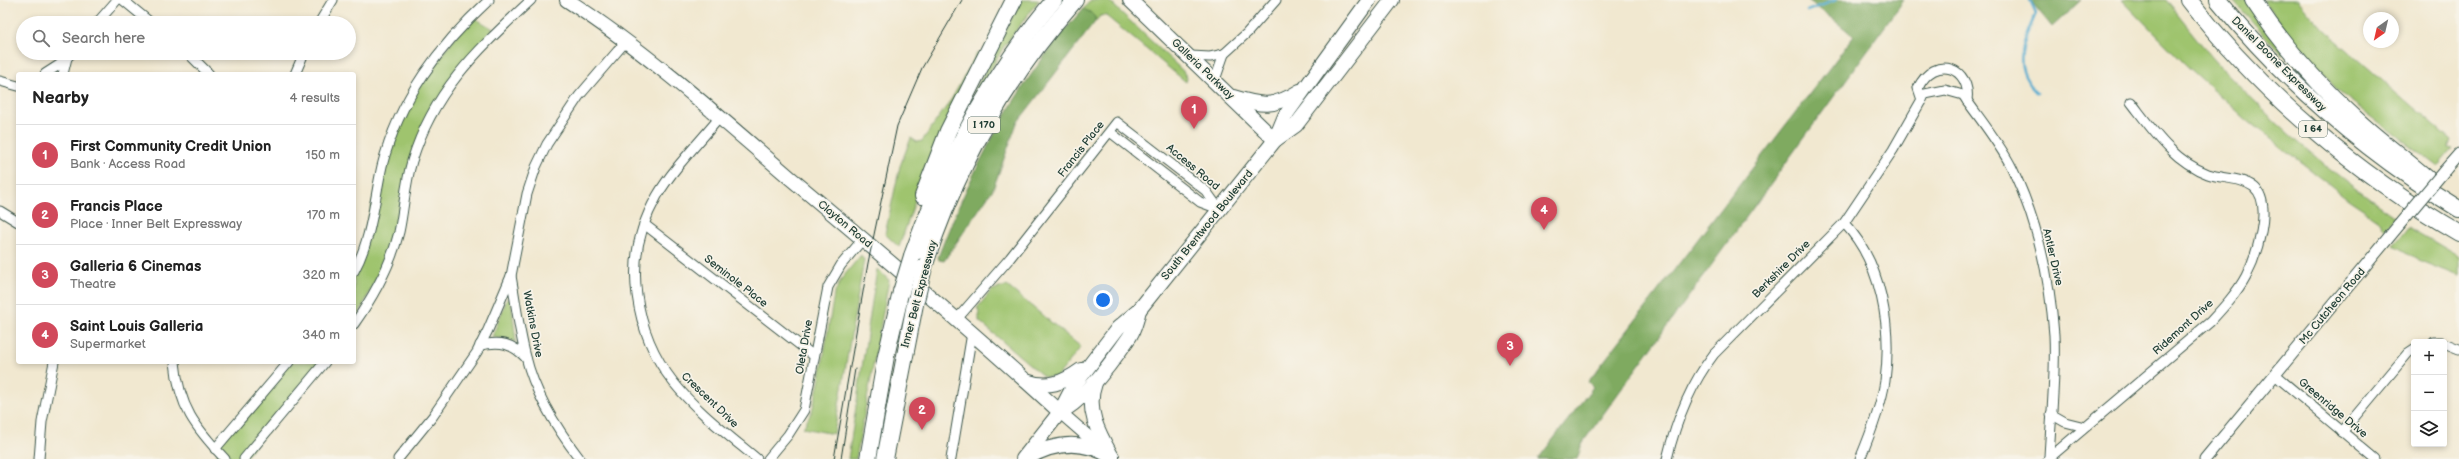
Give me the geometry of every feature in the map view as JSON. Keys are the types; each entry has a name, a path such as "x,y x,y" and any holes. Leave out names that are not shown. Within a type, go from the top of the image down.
{"highway":[{"path":"912,256 918,209 948,131 1014,0"},
{"name":"Inner Belt Expressway","path":"868,459 886,356 901,292 912,256 939,185 968,126 1000,72 1054,0"},
{"name":"Inner Belt Expressway","path":"885,459 915,304 924,267 957,180 983,127 1022,66 1075,0"},
{"name":"Daniel Boone Expressway","path":"2189,0 2209,25 2254,72 2322,137 2399,195 2459,233"},
{"name":"Daniel Boone Expressway","path":"2218,0 2276,64 2339,124 2388,162 2459,208"},
{"path":"2253,0 2291,51 2334,99 2459,208"}],"main road":[{"name":"Clayton Road","path":"567,0 627,40 720,117 972,333 1113,458"},
{"name":"Galleria Parkway","path":"1130,0 1191,56 1275,140"},
{"name":"South Brentwood Boulevard","path":"1275,140 1281,121 1369,0"},
{"name":"South Brentwood Boulevard","path":"1023,459 1060,412 1073,387 1118,328 1139,310 1275,140 1296,125 1392,0"},
{"path":"1232,97 1262,105 1273,104 1304,89"},
{"name":"South Brentwood Boulevard","path":"1060,412 1075,404 1130,336 1139,310"},
{"path":"1024,380 1042,385 1054,384 1072,377 1090,365"},
{"path":"1096,378 1091,392 1094,420 1113,458"},
{"path":"1026,459 1041,450 1065,444 1090,447 1113,458"}],"street":[{"path":"103,16 117,0"},
{"path":"123,0 142,16"},
{"path":"323,16 332,0"},
{"path":"356,266 373,220 382,167 392,132 408,100 440,51 489,0"},
{"path":"356,321 369,301 390,259 398,234 412,161 430,117 451,82 476,51 531,0"},
{"path":"1191,56 1210,57 1224,54 1247,34 1276,0"},
{"path":"398,459 433,416 480,345 511,276 527,194 536,167 547,144 579,96 627,40"},
{"path":"1215,80 1224,54"},
{"path":"48,72 64,60"},
{"path":"65,72 69,60"},
{"path":"195,60 207,72"},
{"path":"296,72 301,60"},
{"path":"1923,97 1918,88 1922,78 1933,69 1942,67 1958,74 1966,82 1967,101"},
{"path":"0,81 16,84"},
{"name":"Antler Drive","path":"1923,97 1945,90 1963,94 2012,168 2039,242 2047,277 2054,336 2049,458"},
{"name":"Berkshire Drive","path":"1667,459 1681,413 1696,378 1714,354 1844,223 1893,150 1923,97"},
{"name":"Ridemont Drive","path":"2049,458 2210,322 2229,301 2246,276 2264,219 2260,196 2255,188 2246,182 2197,170 2158,136 2131,102"},
{"name":"Crescent Drive","path":"720,117 670,177 644,224 634,274 640,320 658,362 688,399 756,459"},
{"name":"Francis Place","path":"957,320 1010,258 1117,122"},
{"name":"Access Road","path":"1117,122 1206,191 1219,209"},
{"name":"Access Road","path":"1110,132 1200,202 1219,209"},
{"name":"Mc Cutcheon Road","path":"2205,459 2459,154"},
{"path":"0,211 16,221"},
{"path":"1844,223 1856,236 1868,256 1879,289 1885,323 1885,381 1860,459"},
{"name":"Seminole Place","path":"644,224 814,356"},
{"name":"Oleta Drive","path":"768,459 788,435 804,410 828,287 841,265 863,239"},
{"name":"Watkins Drive","path":"511,276 526,358 545,405 560,433 580,459"},
{"path":"951,459 972,333"},
{"path":"480,345 505,343 517,348 526,358"},
{"path":"2447,344 2459,349"},
{"path":"2342,432 2411,351"},
{"path":"40,459 42,422 54,364"},
{"path":"175,364 179,391 186,410 215,449 225,459"},
{"path":"215,449 288,364"},
{"path":"244,459 323,364"},
{"name":"Greenridge Drive","path":"2275,375 2375,459"},
{"path":"2051,414 2064,422 2085,427"}],"green space":[{"path":"1021,0 1039,0 1003,48 977,94 974,92"},
{"path":"1091,0 1108,0 1183,71 1187,78 1186,82 1105,15 1100,16 1095,22 1095,17 1090,12 1083,9"},
{"path":"1808,0 1904,0 1583,442 1577,459 1538,459 1593,387 1588,382 1854,36"},
{"path":"2030,0 2081,0 2052,27"},
{"path":"2122,0 2166,0 2218,64 2265,112 2328,167 2395,217 2385,230 2378,219 2348,199 2248,121 2186,65"},
{"path":"2233,0 2246,0 2284,52 2282,55"},
{"path":"2263,0 2298,0 2320,26 2451,140 2448,148 2453,149 2438,167 2339,92 2281,25"},
{"path":"1083,9 1090,12 1095,17 1095,22 1017,123 993,189 944,261 939,260 938,257 951,224 999,126 1038,65"},
{"path":"471,16 497,31 476,51 420,139 398,234 356,320 356,264 382,167 408,100"},
{"path":"977,53 979,55 928,164 899,247 885,234 900,166 911,138 917,142 922,141 951,100"},
{"path":"2408,227 2459,257 2459,276 2419,260 2394,245"},
{"path":"861,255 864,260 834,434 803,428 812,411 820,378 834,294 842,278"},
{"path":"877,269 889,280 856,459 848,459"},
{"path":"1007,286 1081,347 1057,377 1044,377 979,321 979,311 977,308 992,290"},
{"path":"507,299 511,299 516,342 492,337"},
{"path":"287,364 323,364 244,459 213,459 219,452 215,449"}],"waterway":[{"path":"1807,11 1836,0"},
{"path":"2030,0 2036,13 2024,44 2021,64 2029,83 2038,93"}],"tram line":[{"path":"834,459 868,263 897,126 922,68 962,0"},
{"path":"841,459 855,369"}],"place":[{"name":"First Community Credit Union","path":"1194,129"},
{"name":"Saint Louis Galleria","path":"1544,230"},
{"name":"Galleria 6 Cinemas","path":"1510,366"},
{"name":"Francis Place","path":"922,430"}]}
